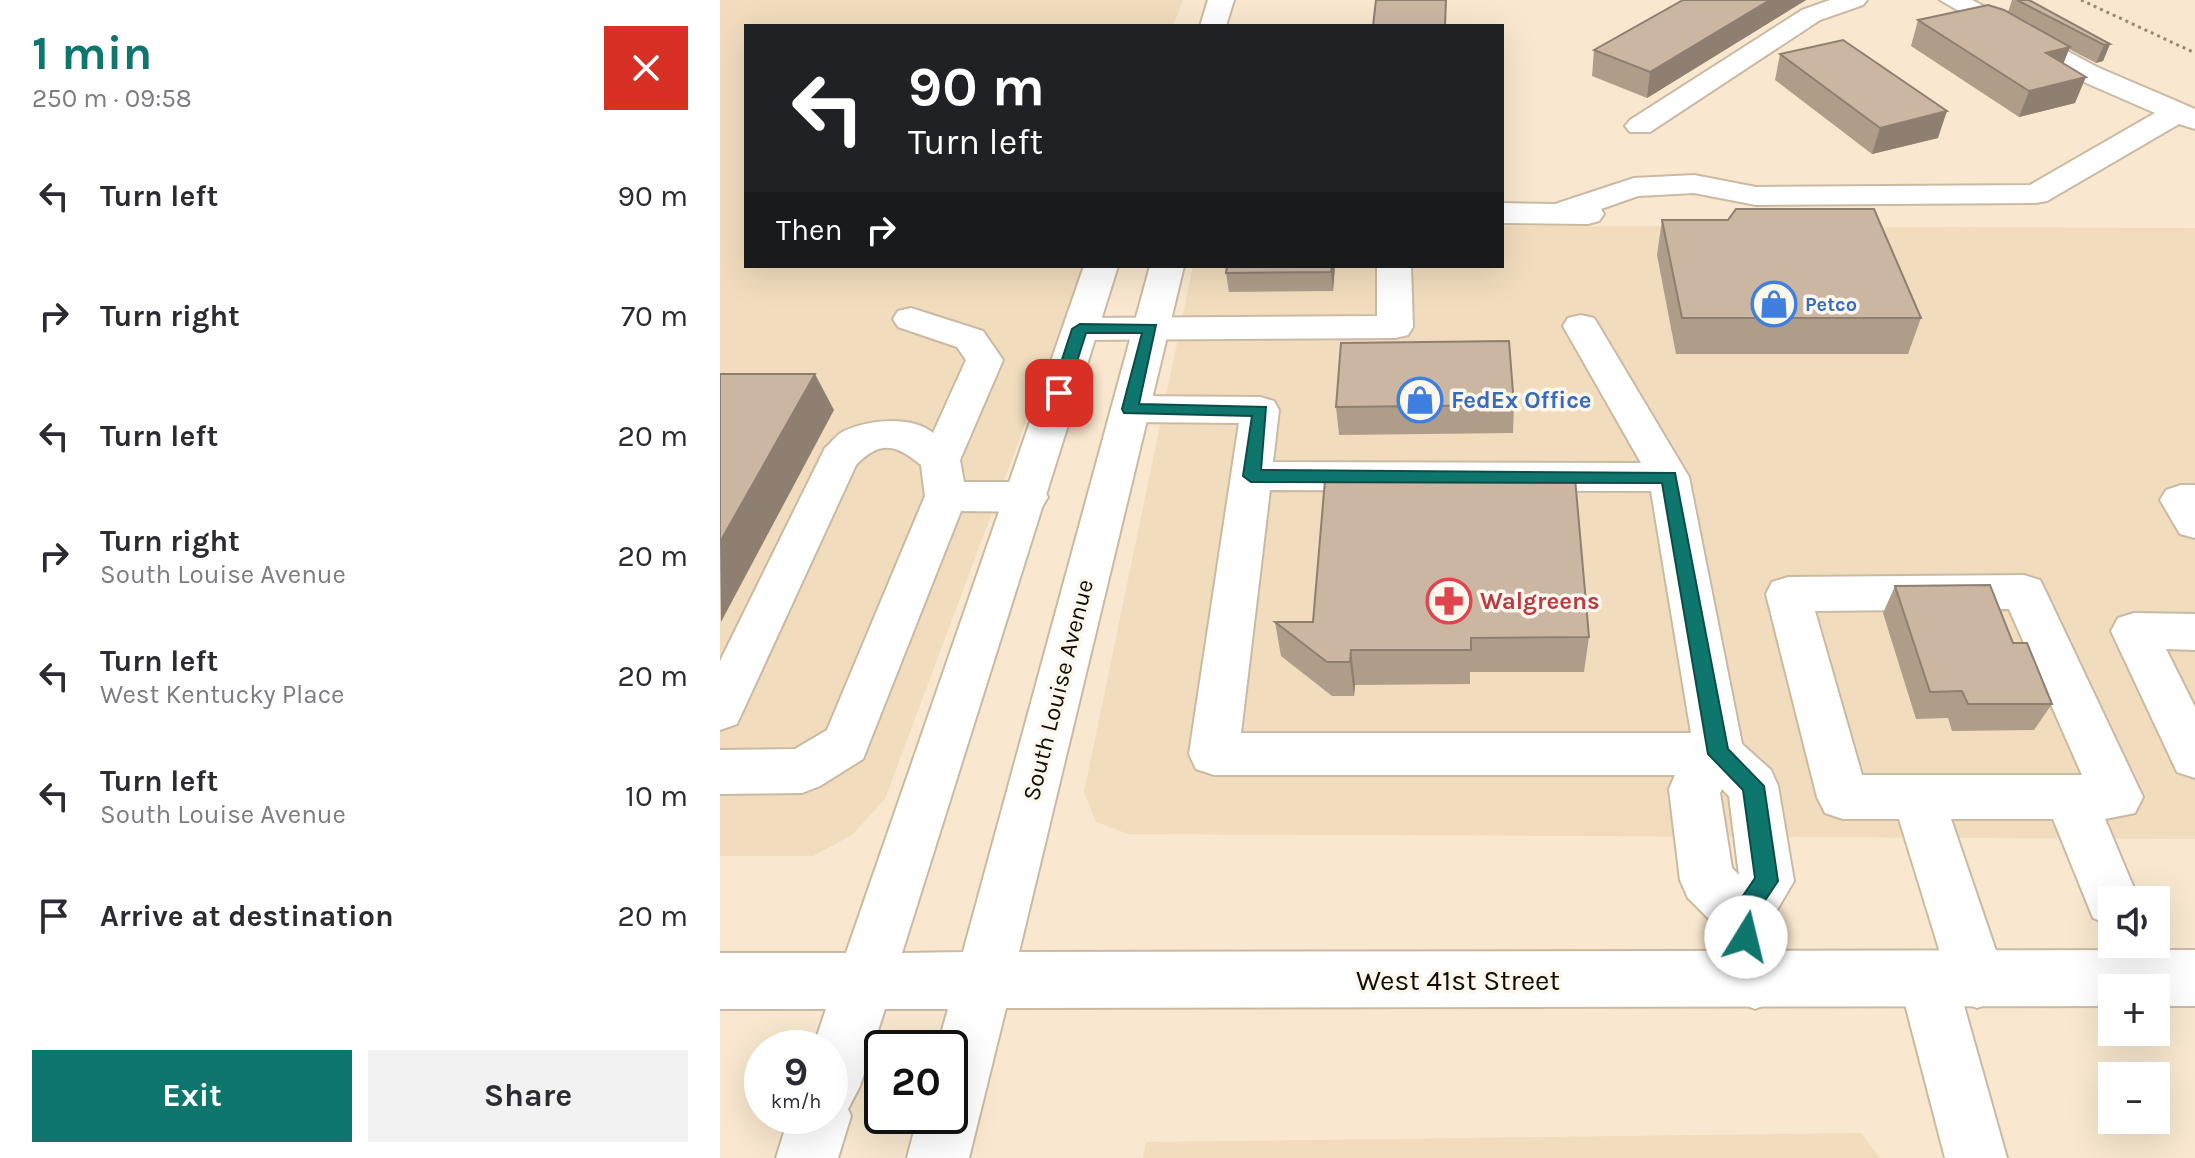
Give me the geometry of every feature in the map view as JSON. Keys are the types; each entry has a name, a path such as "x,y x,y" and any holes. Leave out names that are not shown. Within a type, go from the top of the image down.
{"main road":[{"path":"1214,24 1221,0"},
{"path":"1640,126 1811,15 1854,0"},
{"path":"1953,0 2087,73 2186,116"},
{"path":"1504,213 1686,214 1756,196 2036,194 2186,116"},
{"path":"848,1030 1027,497 1100,268"},
{"name":"South Louise Avenue","path":"968,1048 1166,268"},
{"path":"1080,329 1395,327 1394,268"},
{"path":"720,772 802,771 846,744 985,360 970,339 911,319"},
{"path":"1581,326 1669,477 1719,754 1753,786 1767,881 1742,915 1755,981"},
{"path":"1130,409 1262,400 1214,754 1719,754"},
{"path":"720,710 839,458 856,441 882,434 914,438 943,478 1027,497"},
{"path":"1251,476 1669,477"},
{"path":"2195,500 2181,500 2195,523"},
{"path":"2024,592 2117,797 2070,797 1843,797 1788,594 2024,592"},
{"path":"2195,632 2134,631 2195,757"},
{"path":"1918,797 1953,981 1976,1158"},
{"path":"2070,797 2106,886"},
{"name":"West 41st Street","path":"720,981 1953,981 2156,967"},
{"path":"807,1158 814,1134"},
{"name":"South Louise Avenue","path":"938,1158 945,1134"}],"path":[{"path":"2081,0 2195,53"}],"shaded area":[{"path":"720,0 1183,0 1174,24 744,24 744,268 1083,268 885,799 852,835 813,856 720,856"},
{"path":"1504,226 2195,228 2195,839 1128,834 1096,822 1084,792 1193,268 1504,268"},
{"path":"1861,1133 1880,1158 1143,1158 1146,1142"}],"building":[{"path":"1376,0 1446,0 1445,24 1373,24"},
{"path":"1683,0 1770,0 1650,72 1594,50"},
{"path":"2017,0 2029,0 2110,44 2104,45"},
{"path":"1988,5 2004,10 2070,47 2046,53 2086,77 2029,91 1918,20"},
{"path":"1843,40 1947,111 1880,128 1780,54"},
{"path":"1736,209 1874,209 1921,318 1682,318 1662,220 1728,220"},
{"path":"1227,268 1332,268 1331,272 1226,273"},
{"path":"1509,341 1514,405 1336,407 1341,343"},
{"path":"720,374 815,374 720,542"},
{"path":"1575,478 1589,637 1471,638 1471,650 1351,650 1350,662 1327,662 1275,622 1313,622 1325,480"},
{"path":"1990,585 2013,643 2027,643 2052,704 1968,704 1962,691 1930,692 1895,586"}],"place":[{"name":"Petco","path":"1774,304"},
{"name":"FedEx Office","path":"1420,400"},
{"name":"Walgreens","path":"1449,601"}],"route":[{"path":"1059,393 1080,329 1151,328 1130,409 1260,410 1251,476 1669,477 1719,754 1753,786 1767,881 1742,915 1746,937"}]}
